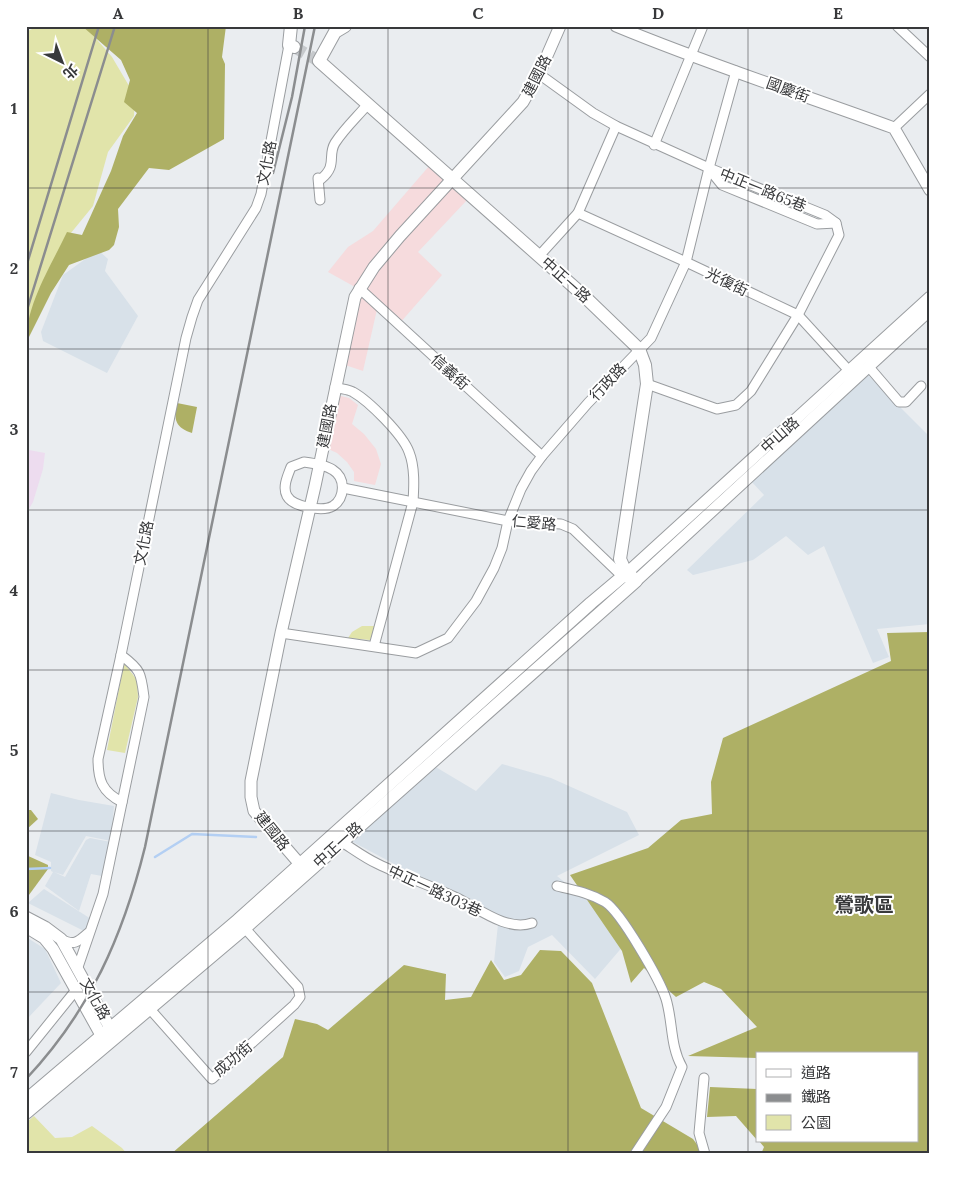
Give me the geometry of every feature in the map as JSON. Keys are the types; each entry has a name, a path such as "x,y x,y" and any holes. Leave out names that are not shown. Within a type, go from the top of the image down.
{"main road":[{"name":"文化路","path":"291,26 292,46"},
{"name":"中正一路","path":"345,26 335,32 319,61 583,295 639,350 645,365 647,384 620,559 629,576"},
{"name":"中正一路","path":"303,868 342,842 629,576"},
{"name":"中正一路","path":"26,1112 108,1034 149,1008 629,576"},
{"name":"中正一路","path":"26,1100 242,924"}],"street":[{"name":"建國路","path":"303,868 254,811 251,797 251,781 281,633 355,297 374,267 400,236 523,102 539,74 560,26"},
{"name":"國慶街","path":"616,26 631,29 690,56 894,128"},
{"path":"654,145 703,26"},
{"path":"897,26 930,57"},
{"name":"文化路","path":"108,1034 78,967 102,894 144,697 142,675 134,664 121,655 156,479 192,317 198,300 256,208 261,194 292,46"},
{"name":"行政路","path":"374,646 416,653 448,638 476,601 494,568 502,548 508,521 531,471 588,403 650,338 686,262 709,168 736,71"},
{"name":"中正一路65巷","path":"539,74 594,113 654,145 826,215 836,222 839,235 798,315 752,391 736,405 717,409 647,384"},
{"path":"930,94 894,128 930,190"},
{"path":"320,200 318,178 321,179 327,174 331,167 333,145 368,104"},
{"path":"539,256 578,213 616,126"},
{"name":"光復街","path":"578,213 798,315 853,375"},
{"name":"信義街","path":"359,288 542,456"},
{"name":"中山路","path":"629,576 853,375 930,297"},
{"name":"中山路","path":"853,375 869,366 930,310"},
{"path":"869,366 899,402 906,402 921,386"},
{"path":"281,633 374,646 413,502 414,478 410,452 402,439 390,425 353,392 335,387"},
{"path":"310,462 332,469 338,474 343,488 337,502 331,507 324,509 294,503 288,498 286,480 291,466 297,463 310,462"},
{"name":"仁愛路","path":"343,488 508,521 561,524 573,529 629,576"},
{"path":"121,655 98,759 98,775 104,789 110,796 122,802"},
{"name":"中正一路303巷","path":"342,842 376,863 456,898 492,918 524,926 532,923"},
{"path":"558,886 580,891 606,903 622,919 650,966 666,999 676,1056 682,1066 666,1107 635,1154"},
{"path":"26,917 69,943 74,943 89,933"},
{"name":"成功街","path":"149,1008 212,1079 294,1006 300,997 298,987 242,924"},
{"path":"26,927 48,943 76,990 108,1034"},
{"path":"61,939 78,967"},
{"path":"26,1052 76,990"},
{"path":"704,1078 699,1133 705,1154"}],"shaded area":[{"path":"430,165 468,199 418,252 442,275 399,324 378,305 363,371 342,364 361,288 355,287 328,272 348,247 373,231"},
{"path":"98,250 108,259 105,271 138,316 107,373 43,341 41,332 63,275"},
{"path":"868,375 930,437 930,624 877,629 889,657 873,663 824,546 808,555 786,536 753,560 693,575 687,570 764,495 750,480"},
{"path":"337,395 349,398 358,405 352,424 364,434 376,449 381,464 375,485 354,481 354,472 347,462 337,453 326,448"},
{"path":"29,450 45,453 43,469 33,502 26,514 26,458"},
{"path":"502,764 551,778 627,812 639,835 557,876 604,914 624,945 595,979 552,935 528,947 519,971 505,977 494,962 499,915 432,884 351,841 434,766 476,791"},
{"path":"51,793 114,806 111,841 86,836 63,875 54,872 65,877 86,840 90,838 111,842 102,876 91,874 79,911 45,886 53,872 51,871 51,862 35,855"},
{"path":"44,889 91,919 84,931 28,903"},
{"path":"26,937 45,949 61,983 26,1020"}],"green space":[{"path":"38,26 85,26 112,57 135,96 134,116 108,152 93,206 66,239 37,296 26,329 26,32"},
{"path":"82,26 226,26 222,57 225,64 224,139 169,170 149,168 118,209 119,227 114,245 109,250 69,265 51,293 26,343 30,314 40,286 67,232 82,235 111,171 123,136 137,113 124,102 130,80 121,60"},
{"path":"177,403 197,407 192,433 182,429 177,422 175,414"},
{"path":"362,626 375,626 370,640 348,638 352,632"},
{"path":"930,632 930,1154 761,1154 764,1147 760,1142 918,1142 918,1052 756,1052 756,1058 688,1056 757,1027 721,989 704,982 676,997 644,968 631,983 622,951 570,875 648,848 681,820 712,814 711,782 723,738 891,661 887,633"},
{"path":"124,663 137,680 138,697 125,753 107,750"},
{"path":"26,810 31,810 38,819 26,830"},
{"path":"26,855 48,865 48,869 26,899"},
{"path":"540,950 561,951 592,983 641,1108 693,1139 704,1154 171,1154 283,1057 295,1019 317,1024 328,1030 404,965 446,974 445,1000 471,997 491,960 504,980 521,975"},
{"path":"710,1087 756,1089 756,1139 736,1116 707,1117"},
{"path":"34,1116 55,1138 72,1137 92,1126 122,1148 127,1154 31,1154 26,1151 26,1123"}],"waterway":[{"path":"155,857 192,834 256,837"},
{"path":"26,869 50,868"}],"tunnel":[{"path":"294,47 319,61"}],"railway":[{"path":"26,267 99,26"},
{"path":"26,313 115,26"},
{"path":"273,173 292,97 305,26"},
{"path":"26,1079 49,1053 86,999 115,942 136,880 145,847 315,26"}],"district":[{"name":"鶯歌區","path":"864,905"}]}
